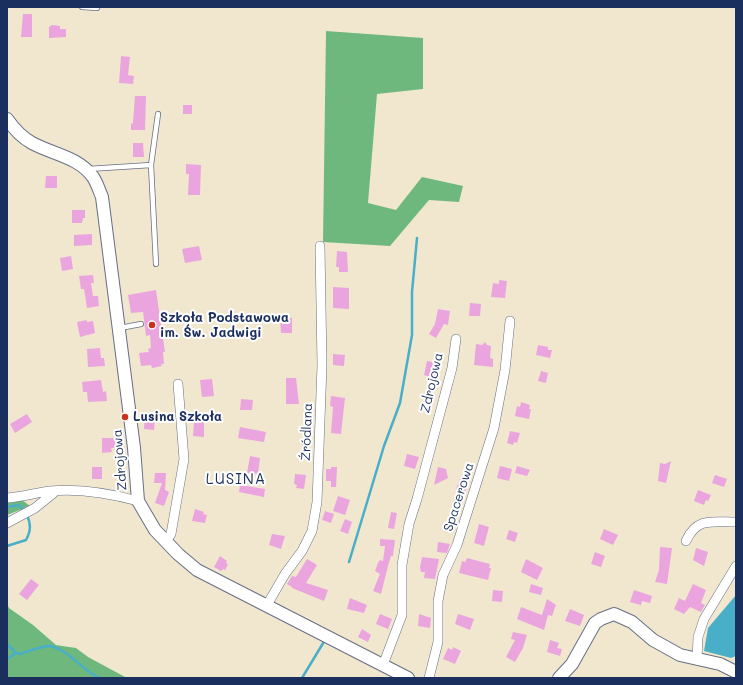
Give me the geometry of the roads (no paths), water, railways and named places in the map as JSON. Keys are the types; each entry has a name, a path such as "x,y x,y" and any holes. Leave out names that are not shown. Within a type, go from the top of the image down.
{"street":[{"name":"Zdrojowa","path":"7,119 13,128 31,142 68,158 86,169 94,177 102,197 134,448 138,501 155,530 165,542 197,570 408,678"},
{"name":"Źródlana","path":"267,605 285,574 302,551 312,531 317,502 322,365 320,246"},
{"name":"Spacerowa","path":"429,678 438,642 438,601 443,575 457,545 494,428 505,370 510,321"},
{"name":"Zdrojowa","path":"383,665 402,615 402,565 409,524 452,368 456,339"},
{"path":"165,542 172,534 184,459 178,384"},
{"path":"7,498 56,491 83,491 111,494 138,501"},
{"path":"15,517 44,502 56,491"},
{"path":"686,541 696,525 736,522"},
{"path":"697,660 698,637 704,619 736,566"},
{"path":"559,678 572,664 595,623 600,619 614,614 632,622 666,649 697,660 720,664 736,672"}],"lane":[{"path":"82,7 98,8"},
{"path":"156,264 151,165 158,114"},
{"path":"86,169 151,165"},
{"path":"118,328 141,324"}],"water":[{"path":"736,595 736,656 731,658 704,651 708,628"}],"waterway":[{"path":"349,562 384,446 400,403 412,335 412,292 417,238"},
{"path":"7,507 19,505 24,511"},
{"path":"7,546 26,540 30,528 27,515"},
{"path":"302,678 325,640"},
{"path":"7,644 16,653 20,654 48,646 54,647 67,654 99,678"},
{"path":"7,659 16,653"}],"place":[{"name":"Szkoła Podstawowa im. Św. Jadwigi","path":"152,325"},
{"name":"Lusina Szkoła","path":"125,417"}],"district":[{"name":"LUSINA","path":"236,479"}]}
